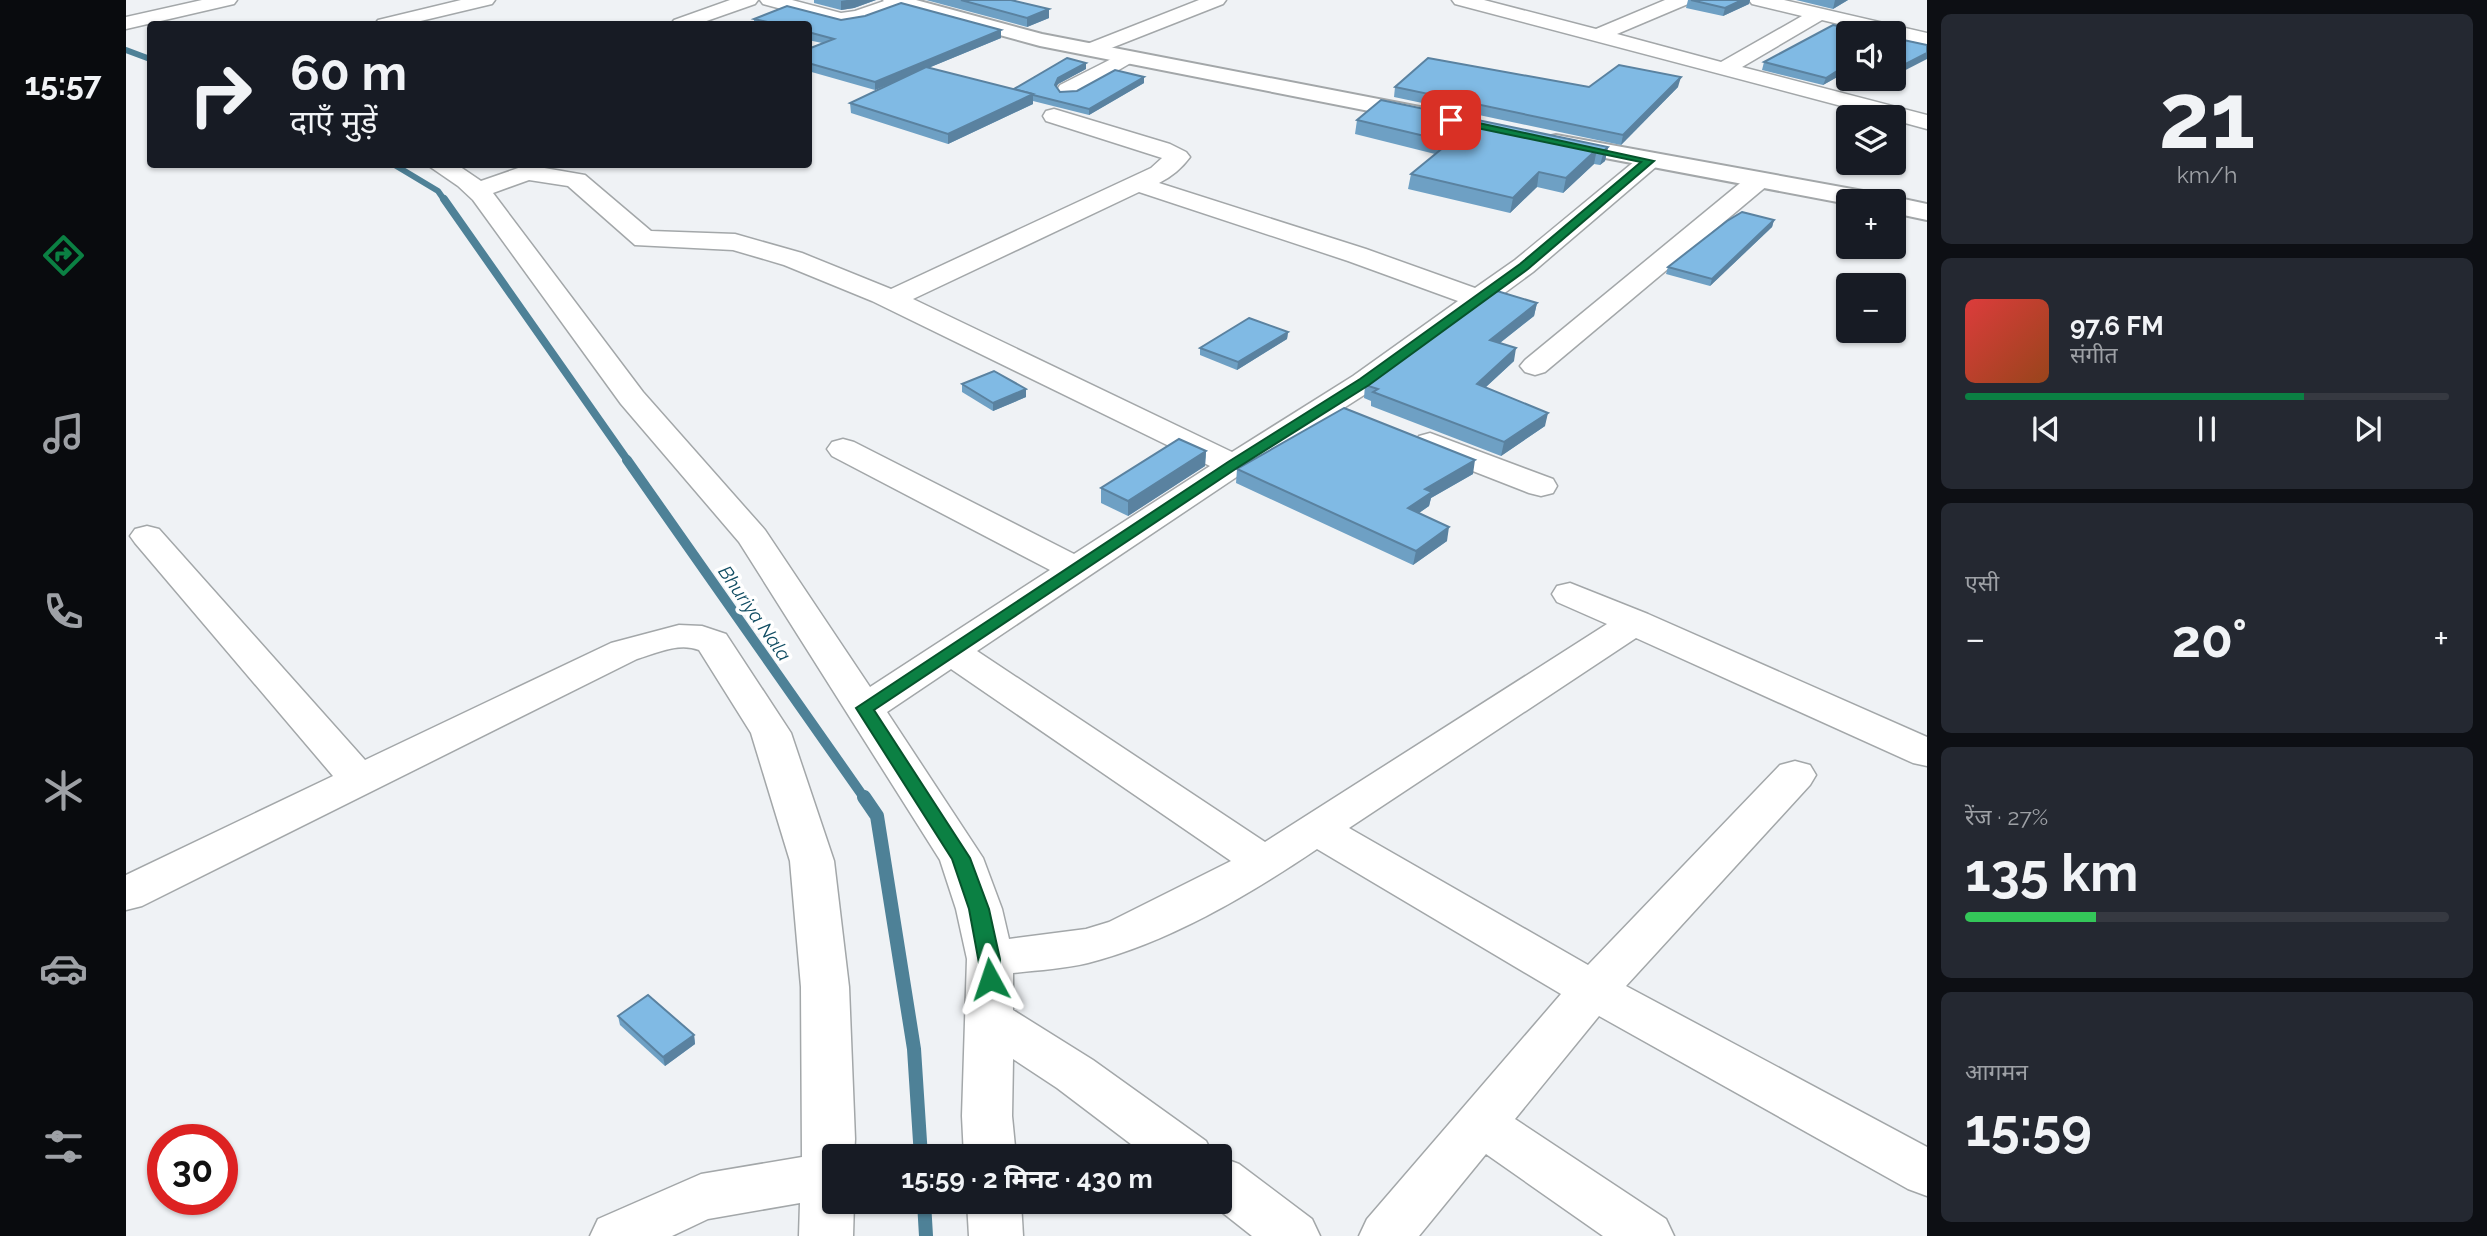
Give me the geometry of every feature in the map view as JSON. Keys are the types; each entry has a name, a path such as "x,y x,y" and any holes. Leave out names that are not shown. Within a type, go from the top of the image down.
{"street":[{"path":"126,24 227,0"},
{"path":"398,21 485,0"},
{"path":"689,21 748,0"},
{"path":"770,0 841,19 858,17 897,1 1020,35 1088,50 1451,120"},
{"path":"1088,50 1216,0"},
{"path":"1462,0 1927,122"},
{"path":"1491,9 1513,0"},
{"path":"1596,36 1681,0"},
{"path":"1759,0 1927,39"},
{"path":"1725,68 1819,14"},
{"path":"126,24 147,34"},
{"path":"1068,90 1128,57"},
{"path":"891,299 1160,173 1178,157 1162,149 1054,116"},
{"path":"1529,136 1649,161 1836,194"},
{"path":"864,708 1233,465 1332,404 1524,266 1649,161"},
{"path":"444,168 478,190 632,398 753,537 961,858 979,909 990,959 987,1116 989,1144"},
{"path":"478,190 519,173 541,168 579,181 644,239 723,241 758,247 891,299 1233,465"},
{"path":"1535,366 1759,180"},
{"path":"1135,183 1357,255 1479,299"},
{"path":"1906,208 1927,212"},
{"path":"1332,404 1368,418"},
{"path":"1405,433 1541,486"},
{"path":"843,449 1075,569"},
{"path":"147,536 359,780"},
{"path":"1570,594 1927,753"},
{"path":"990,959 1086,946 1157,920 1264,862 1317,829 1635,622"},
{"path":"126,894 624,651 683,635 700,636 713,642 771,733 812,861 825,987 828,1144"},
{"path":"952,652 1264,862"},
{"path":"1386,1236 1593,990 1795,775"},
{"path":"1317,829 1593,990 1927,1173"},
{"path":"990,1020 1075,1074 1170,1144"},
{"path":"1481,1123 1647,1236"},
{"path":"617,1236 701,1197 822,1176"},
{"path":"1232,1189 1293,1236"},
{"path":"826,1236 827,1214"},
{"path":"995,1214 996,1236"}],"building":[{"path":"961,0 1011,0 1049,9 1027,18"},
{"path":"1691,0 1742,0 1725,8"},
{"path":"901,3 1001,30 875,82 812,64 812,47 834,39 812,33 812,21 754,19 787,6 841,20 865,16"},
{"path":"1836,26 1836,72 1826,78 1764,62"},
{"path":"1906,41 1927,45 1927,53 1906,64"},
{"path":"1067,58 1086,63 1058,78 1055,85 1060,92 1077,91 1115,70 1144,77 1089,109 1014,89"},
{"path":"1428,58 1589,87 1619,65 1681,77 1623,135 1395,87"},
{"path":"926,67 1033,94 948,134 850,103"},
{"path":"1381,100 1608,147 1604,151 1597,149 1566,178 1539,172 1513,198 1411,174 1450,142 1357,120"},
{"path":"1742,212 1774,220 1712,279 1668,267 1727,221"},
{"path":"1497,291 1537,303 1490,340 1516,348 1477,384 1548,413 1504,442 1373,392 1378,389 1365,385"},
{"path":"1249,318 1288,332 1238,362 1200,348"},
{"path":"994,371 1026,389 993,403 962,384"},
{"path":"1344,408 1475,460 1425,489 1432,492 1408,508 1449,527 1416,551 1237,469"},
{"path":"1179,439 1206,451 1128,501 1101,488"},
{"path":"648,995 694,1035 663,1057 618,1016"}],"waterway":[{"name":"Bhuriya Nala","path":"126,50 147,58"},
{"name":"Bhuriya Nala","path":"400,168 438,191 445,201"},
{"name":"Bhuriya Nala","path":"444,199 628,461"},
{"name":"Bhuriya Nala","path":"627,460 865,799"},
{"name":"Bhuriya Nala","path":"864,797 877,816 914,1049 920,1144"},
{"name":"Bhuriya Nala","path":"925,1214 926,1236"}],"route":[{"path":"990,979 990,959 979,909 961,858 864,708 1364,382 1524,266 1649,161 1451,120"}]}
